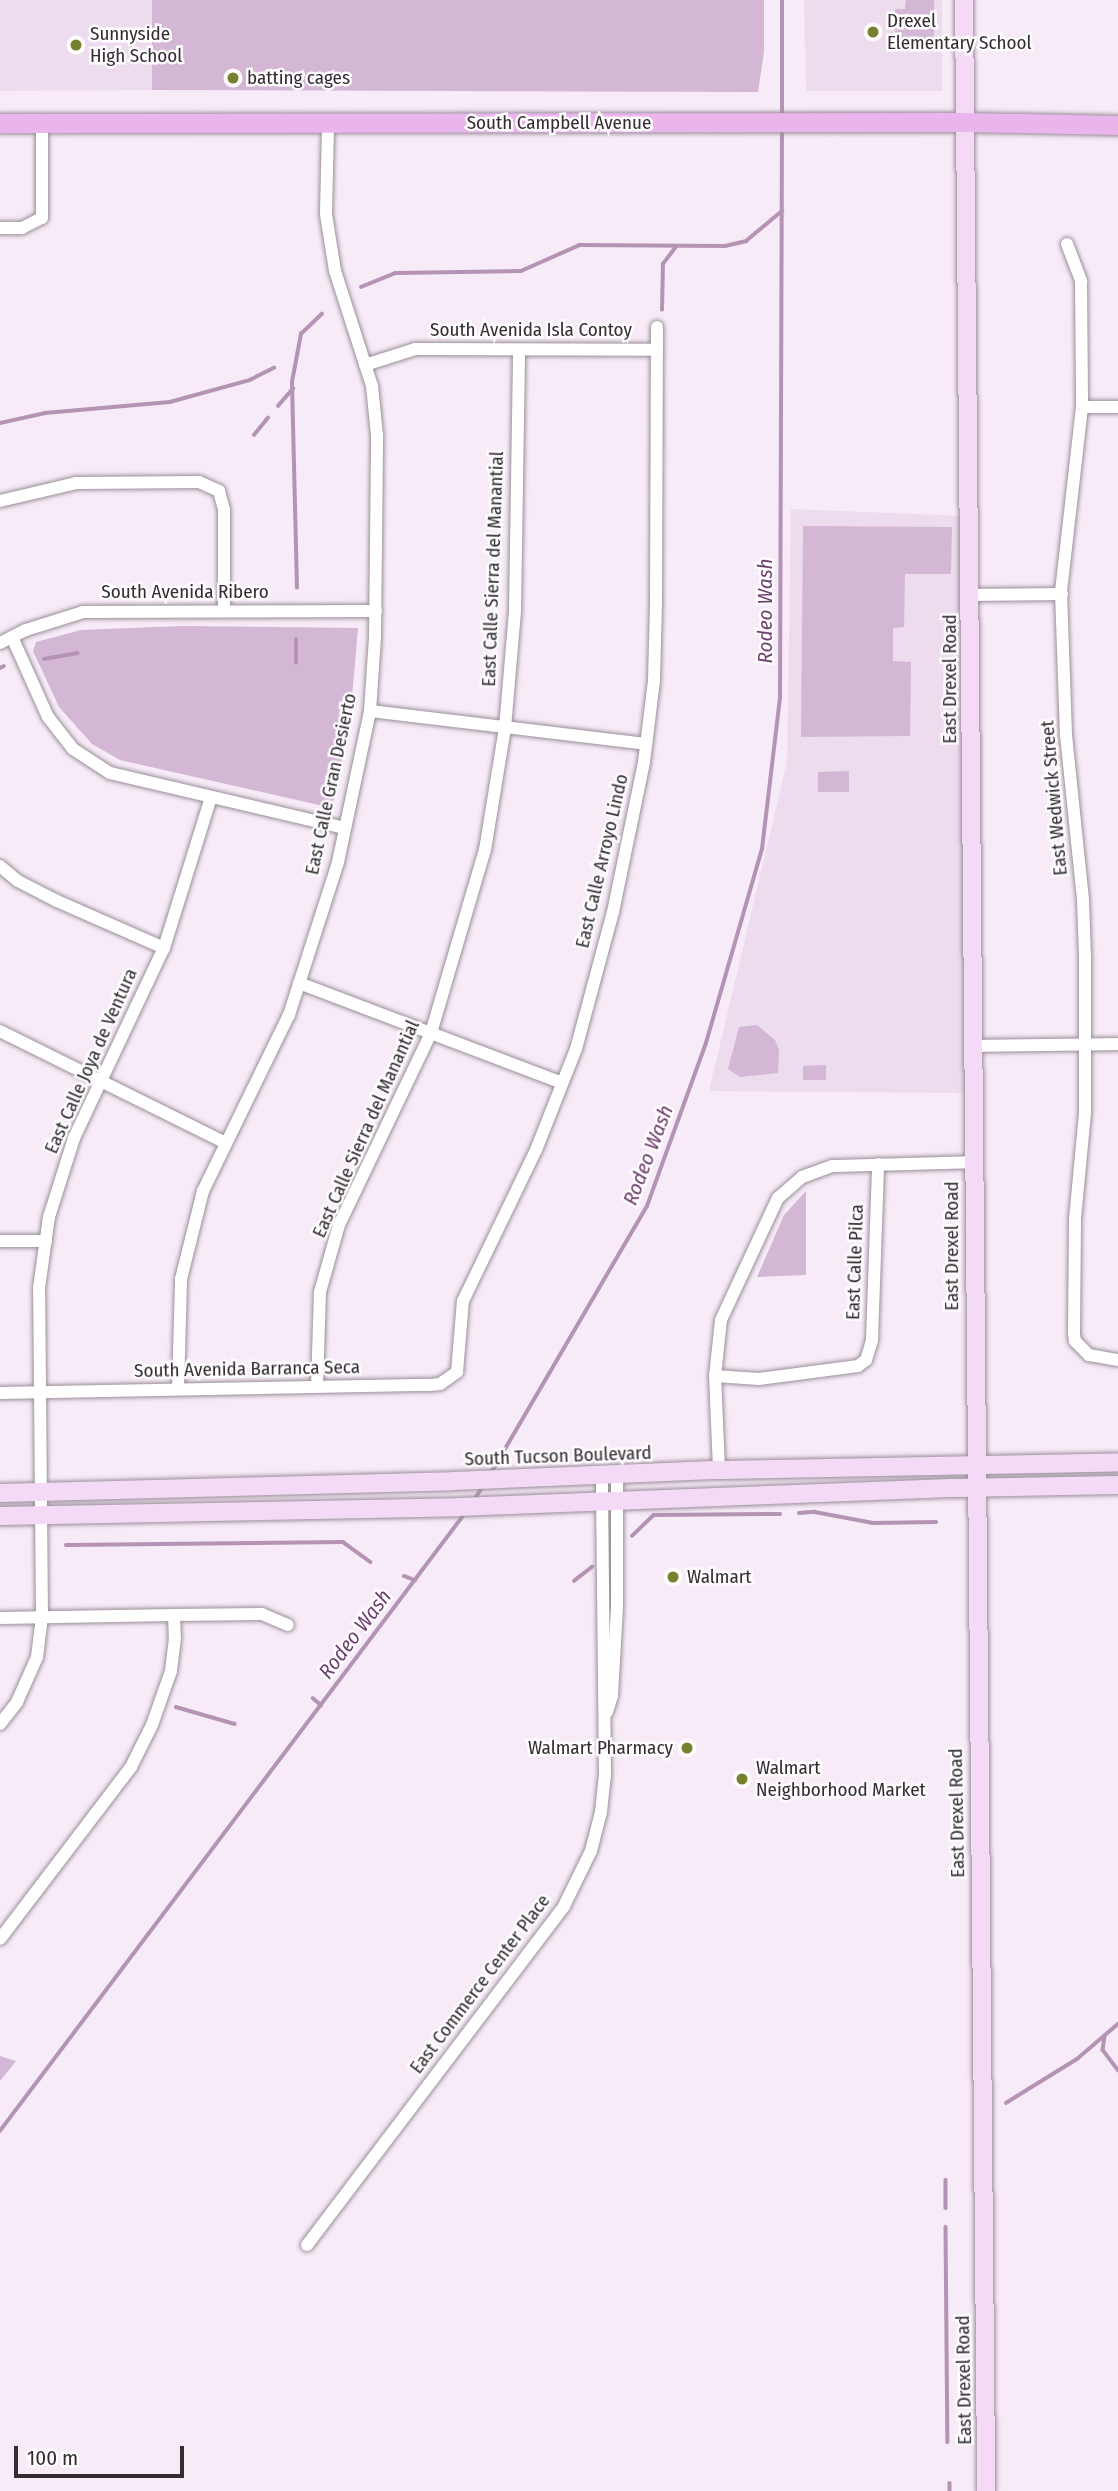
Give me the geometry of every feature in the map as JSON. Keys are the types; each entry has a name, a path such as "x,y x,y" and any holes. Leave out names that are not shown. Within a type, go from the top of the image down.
{"main road":[{"name":"South Campbell Avenue","path":"0,123 965,122 1118,125"}],"street":[{"name":"East Drexel Road","path":"964,0 972,1162 986,2491"},
{"path":"0,229 22,229 42,218 41,123"},
{"name":"East Calle Gran Desierto","path":"178,1389 181,1279 203,1191 289,1015 338,862 370,711 376,611 377,435 372,386 335,271 326,214 328,124"},
{"name":"East Wedwick Street","path":"1067,244 1081,281 1082,407 1062,594 1068,768 1083,900 1085,1113 1075,1219 1074,1334 1081,1353 1118,1360"},
{"name":"East Calle Arroyo Lindo","path":"454,1375 460,1366 463,1301 536,1150 576,1049 613,912 646,744 654,680 656,615 657,327"},
{"name":"South Avenida Isla Contoy","path":"365,365 415,349 657,350"},
{"name":"East Calle Sierra del Manantial","path":"317,1386 320,1292 340,1225 431,1033 485,850 505,728 515,611 519,350"},
{"path":"1082,407 1118,407"},
{"path":"0,501 76,483 198,482 222,488 224,610"},
{"path":"970,595 1062,594"},
{"name":"South Avenida Ribero","path":"6,640 83,612 376,611"},
{"path":"6,640 48,717 73,749 110,773 345,828"},
{"path":"370,711 646,744"},
{"name":"East Calle Joya de Ventura","path":"0,1724 17,1702 37,1657 42,1616 39,1288 49,1217 74,1138 164,948 211,797"},
{"path":"0,866 19,881 57,901 164,948"},
{"path":"299,983 562,1083"},
{"path":"0,1031 102,1079 226,1143"},
{"path":"972,1046 1118,1044"},
{"path":"719,1470 715,1376 721,1320 778,1198 802,1177 833,1166 972,1162"},
{"name":"East Calle Pilca","path":"715,1376 759,1379 869,1363 878,1164"},
{"path":"0,1241 46,1241"},
{"path":"454,1375 462,1386"},
{"name":"South Avenida Barranca Seca","path":"0,1393 430,1385 440,1384 454,1375"},
{"name":"South Tucson Boulevard","path":"0,1493 610,1476 719,1470 1118,1462"},
{"name":"East Commerce Center Place","path":"307,2245 520,1966 578,1880 591,1851 601,1812 607,1714 603,1697 610,1476"},
{"path":"0,1516 458,1507 1118,1485"},
{"path":"0,1618 262,1614 288,1625"},
{"path":"0,1939 131,1767 152,1725 171,1671 175,1638 174,1615"}],"shaded area":[{"name":"Sunnyside High School","path":"0,0 152,0 152,90 0,91"},
{"path":"152,0 764,0 764,52 758,92 152,90"},
{"name":"Drexel Elementary School","path":"804,0 942,0 942,91 806,91"},
{"path":"906,0 934,0 934,40 895,41 895,9 905,9"},
{"path":"791,509 965,516 965,1093 709,1091 787,762"},
{"path":"803,526 952,527 951,574 905,574 904,627 893,628 893,661 911,662 910,736 801,737"},
{"path":"181,626 358,628 350,720 332,808 120,760 92,744 59,707 33,651 36,642 81,630"},
{"path":"849,771 849,792 818,792 818,772"},
{"path":"757,1025 775,1040 779,1050 778,1073 740,1077 728,1069 739,1027"},
{"path":"826,1065 826,1080 803,1080 803,1066"},
{"path":"806,1191 806,1275 757,1277 784,1215"},
{"path":"0,2056 16,2061 0,2081"}],"waterway":[{"name":"Rodeo Wash","path":"782,0 782,117"},
{"name":"Rodeo Wash","path":"491,1473 647,1206 706,1043 762,849 780,697 782,128"},
{"path":"361,287 395,273 521,271 580,245 725,246 746,241 782,211"},
{"path":"662,310 663,264 676,247"},
{"path":"297,588 292,382 301,334 322,314"},
{"path":"0,423 45,413 170,402 250,380 274,368"},
{"path":"278,406 293,389"},
{"path":"254,435 268,418"},
{"path":"296,640 296,663"},
{"path":"44,659 77,653"},
{"path":"0,668 4,666"},
{"name":"Rodeo Wash","path":"474,1500 483,1486"},
{"name":"Rodeo Wash","path":"0,2131 466,1512"},
{"path":"799,1513 815,1512 873,1523 936,1522"},
{"path":"632,1536 654,1515 780,1514"},
{"path":"66,1545 343,1542 371,1562"},
{"path":"574,1581 592,1567"},
{"path":"404,1576 415,1580"},
{"path":"313,1698 321,1705"},
{"path":"176,1707 235,1724"},
{"path":"1006,2103 1077,2059 1118,2024"},
{"path":"1105,2036 1103,2050 1118,2070"},
{"path":"946,2180 946,2208"},
{"path":"946,2227 948,2442"},
{"path":"950,2483 950,2491"}],"place":[{"name":"Drexel Elementary School","path":"873,32"},
{"name":"Sunnyside High School","path":"76,45"},
{"name":"batting cages","path":"233,78"},
{"name":"Walmart","path":"673,1577"},
{"name":"Walmart Pharmacy","path":"687,1748"},
{"name":"Walmart Neighborhood Market","path":"742,1779"}]}
